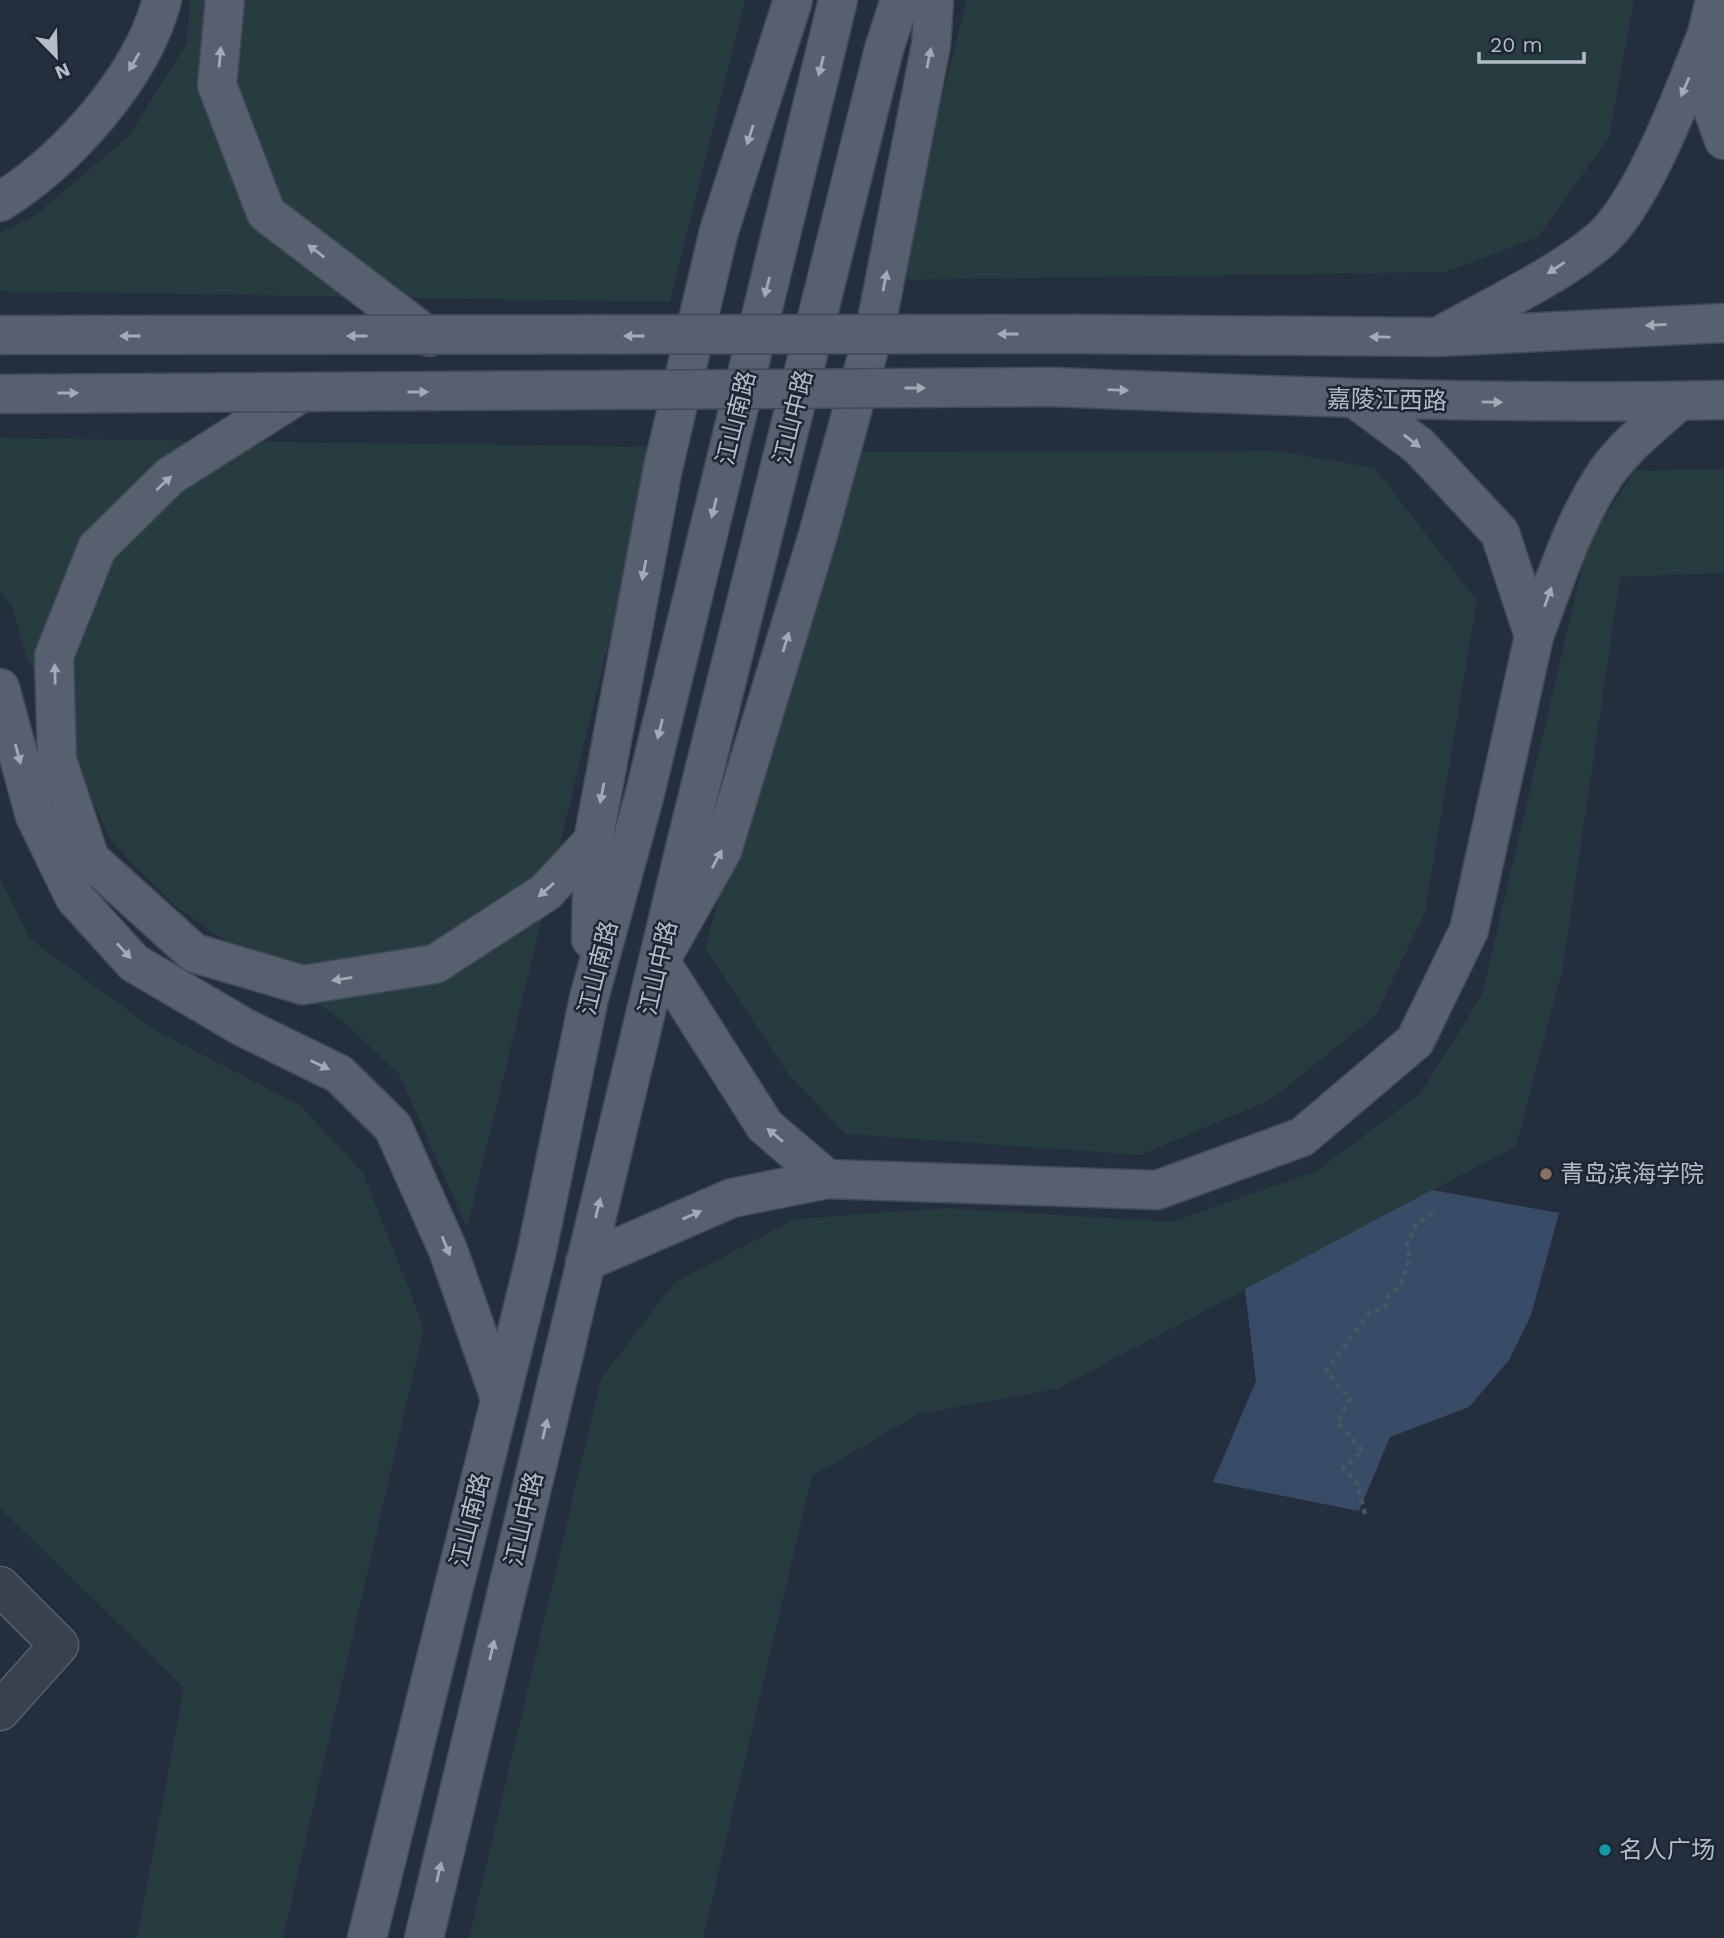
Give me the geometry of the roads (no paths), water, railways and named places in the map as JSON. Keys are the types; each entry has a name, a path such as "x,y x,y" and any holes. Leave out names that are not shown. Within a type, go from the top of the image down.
{"main road":[{"path":"0,202 24,187 108,107 156,25 162,0"},
{"path":"225,0 217,85 266,214 429,337"},
{"name":"江山南路","path":"367,1938 536,1255 589,998 644,797 838,0"},
{"name":"江山中路","path":"424,1938 585,1262 864,130 900,0"},
{"path":"827,1179 765,1126 660,961 722,851 818,535 877,320 931,45 934,0"},
{"path":"589,998 593,841 663,468 719,231 792,1"},
{"path":"1437,337 1533,284 1602,238 1634,195 1711,17"},
{"path":"1711,17 1709,98 1724,139"},
{"path":"0,335 429,337 1076,334 1437,337 1724,323"},
{"name":"嘉陵江西路","path":"0,394 1049,387 1357,400 1554,403 1724,400"},
{"path":"301,393 170,476 97,548 54,656 57,760 90,859 194,953 303,985 435,964 546,892 593,841"},
{"path":"1357,400 1419,446 1500,533 1534,636"},
{"path":"585,1262 732,1198 827,1179 1157,1190 1301,1137 1415,1041 1469,930 1534,636 1567,547 1606,474 1629,445 1679,401"},
{"path":"0,688 35,816 75,898 134,962 243,1027 339,1074 393,1127 448,1250 500,1398"}],"street":[{"path":"0,1586 59,1645 0,1711"}],"water":[{"path":"1432,1190 1559,1213 1531,1315 1509,1360 1469,1407 1390,1437 1359,1511 1213,1482 1256,1381 1245,1289"}],"place":[{"name":"青岛滨海学院","path":"1546,1174"},
{"name":"名人广场","path":"1605,1850"}]}
